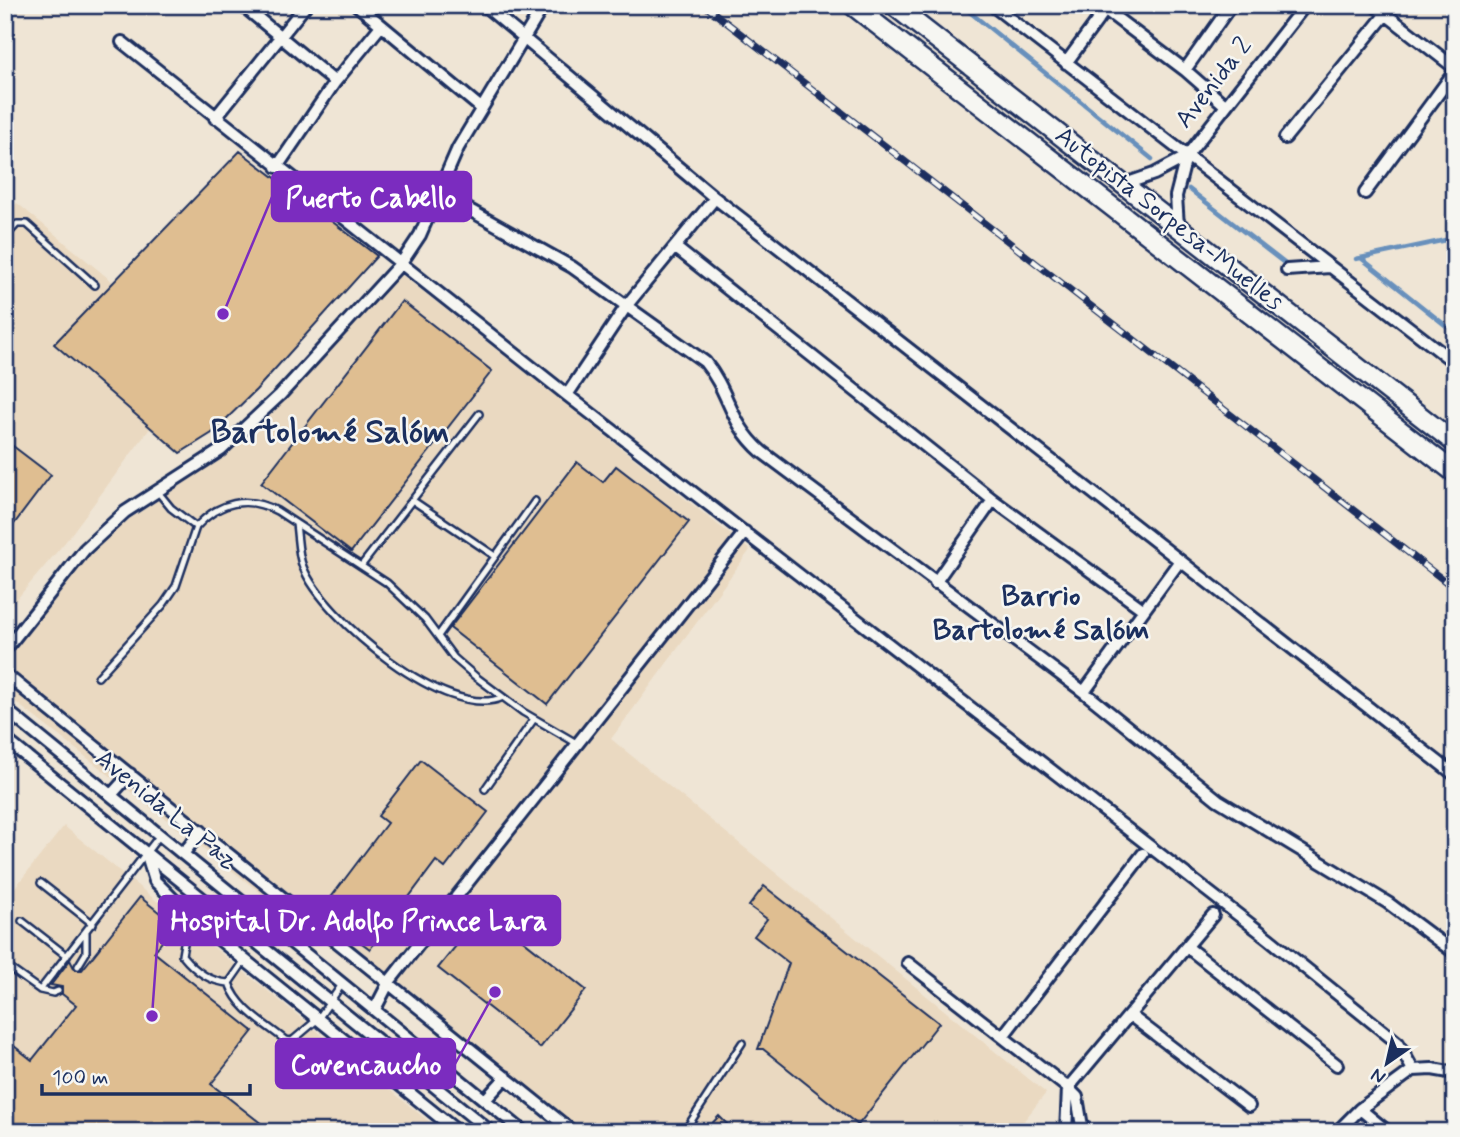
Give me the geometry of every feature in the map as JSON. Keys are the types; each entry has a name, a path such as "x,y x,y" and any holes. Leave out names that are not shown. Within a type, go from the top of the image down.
{"main road":[{"name":"Autopista Sorpesa-Muelles","path":"852,5 1455,473"},
{"name":"Autopista Sorpesa-Muelles","path":"893,5 1455,443"}],"street":[{"path":"242,5 335,82"},
{"path":"215,118 306,5"},
{"path":"357,5 380,27 481,108"},
{"path":"484,5 715,198 1455,775"},
{"path":"5,650 85,548 125,512 221,450 280,395 402,262 420,235 458,148 544,5"},
{"path":"992,5 1455,363"},
{"path":"1185,70 1231,5"},
{"name":"Avenida 2","path":"1186,157 1224,104 1305,5"},
{"path":"1365,193 1455,69 1374,5"},
{"path":"1066,63 1104,7 1224,104"},
{"path":"1285,138 1385,15"},
{"path":"277,167 335,82 380,27"},
{"path":"122,42 567,395 1377,1025 1398,1043 1413,1070"},
{"path":"1122,184 1154,174 1186,157"},
{"path":"1178,229 1176,196 1186,157"},
{"path":"439,193 572,267 705,362 716,376 736,423 747,438 935,583 1084,692 1218,800 1388,903 1455,953"},
{"path":"567,395 627,305 715,198"},
{"path":"676,248 993,500 1144,610"},
{"path":"1287,271 1330,267"},
{"path":"935,583 993,500"},
{"path":"375,1009 389,982 745,532"},
{"path":"1084,692 1180,562"},
{"path":"5,674 573,1132"},
{"name":"Avenida La Paz","path":"5,709 524,1132"},
{"name":"Avenida La Paz","path":"5,739 491,1132"},
{"path":"112,794 130,774"},
{"path":"183,854 201,831"},
{"path":"147,855 155,881 189,915 458,1132"},
{"path":"1003,1036 1143,855"},
{"path":"1066,1132 1068,1088 1213,915"},
{"path":"1187,947 1336,1065"},
{"path":"908,963 1068,1088 1077,1097 1083,1132"},
{"path":"1131,1016 1249,1106"},
{"path":"1337,1132 1360,1109 1413,1070 1432,1069 1455,1073"},
{"path":"485,1100 506,1077"},
{"path":"1360,1109 1388,1132"}],"lane":[{"path":"5,237 17,224 27,224 95,285"},
{"path":"361,566 479,414"},
{"path":"158,492 171,508 197,527"},
{"path":"412,500 495,556"},
{"path":"98,677 163,605 176,586 197,527 209,513 240,501 260,502 387,583 425,619 454,658 534,719 578,744"},
{"path":"438,636 536,502"},
{"path":"295,524 303,567 341,621 415,678 455,699 482,704 503,697"},
{"path":"485,789 534,719"},
{"path":"40,989 160,835"},
{"path":"41,883 93,923"},
{"path":"189,915 182,955 205,976 229,983"},
{"path":"22,921 67,956"},
{"path":"78,966 86,953 86,932"},
{"path":"229,983 245,960"},
{"path":"5,965 40,989 53,993 58,991"},
{"path":"229,983 242,1006 285,1040 292,1041 300,1037 318,1019 343,983"},
{"path":"684,1132 742,1044"}],"shaded area":[{"path":"17,203 114,283 151,427 66,541 5,613 5,216"},
{"path":"398,272 750,550 611,739 1046,1093 1015,1132 568,1132 5,694 5,653 63,579 121,525 219,459"},
{"path":"64,826 442,1132 5,1132 5,900"}],"building":[{"path":"240,151 377,256 256,390 212,433 180,453 54,344"},
{"path":"402,301 492,371 351,552 261,483"},
{"path":"5,440 51,475 5,536"},
{"path":"577,462 603,482 616,466 689,522 547,704 450,628"},
{"path":"421,760 488,812 445,868 436,861 370,949 320,912 387,823 378,816"},
{"path":"764,886 939,1023 858,1125 763,1049 758,1049 789,963 754,936 767,919 749,906"},
{"path":"140,897 175,925 154,952 253,1031 211,1084 272,1132 5,1132 5,1039 32,1060 76,1005 62,994 62,987 51,985 70,960 75,970 82,970"},
{"path":"485,910 586,990 540,1048 438,968"},
{"path":"719,1116 735,1132 704,1132"}],"waterway":[{"path":"961,5 1152,159"},
{"path":"1189,189 1288,266"},
{"path":"1356,259 1455,238"},
{"path":"1361,258 1455,333"}],"railway":[{"path":"704,5 1455,589"}],"place":[{"name":"Puerto Cabello","path":"223,314"},
{"name":"Covencaucho","path":"495,992"},
{"name":"Hospital Dr. Adolfo Prince Lara","path":"152,1016"}],"district":[{"name":"Bartolomé Salóm","path":"330,433"},
{"name":"Barrio Bartolomé Salóm","path":"1041,613"}]}
